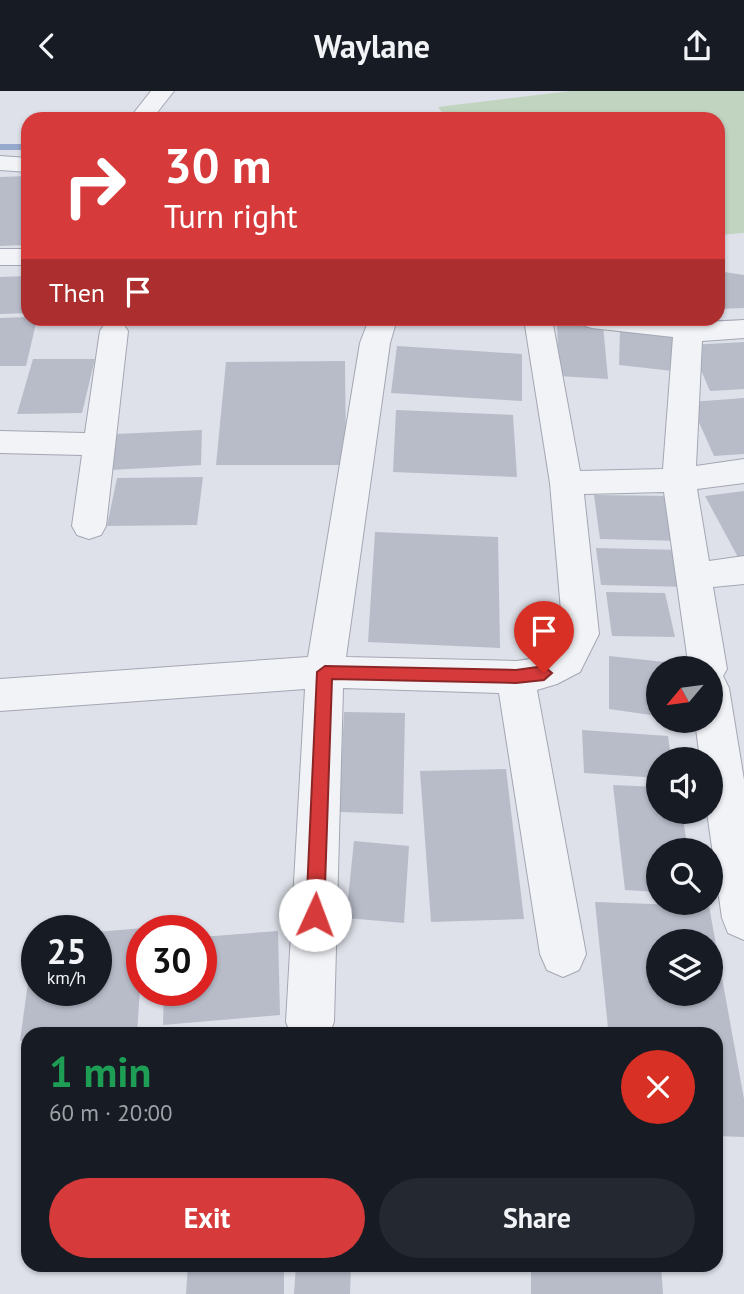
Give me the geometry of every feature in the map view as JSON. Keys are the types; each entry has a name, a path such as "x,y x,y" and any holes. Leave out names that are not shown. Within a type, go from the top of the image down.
{"street":[{"path":"146,112 163,91"},
{"path":"0,163 21,164"},
{"path":"0,257 21,257"},
{"path":"310,1022 325,672 375,343 381,326"},
{"path":"0,695 325,672 516,677 544,673 567,661 581,634 566,483 539,326"},
{"path":"648,326 688,331 744,329"},
{"path":"89,526 114,331"},
{"path":"688,331 679,480 706,656"},
{"path":"0,442 100,444"},
{"path":"566,483 679,480 744,471"},
{"path":"694,576 744,570"},
{"path":"516,677 563,954"},
{"path":"717,733 744,918"}],"green space":[{"path":"570,91 744,91 744,233 725,234 725,112 442,112 438,107"}],"building":[{"path":"21,176 21,245 0,246 0,177"},
{"path":"725,272 744,275 744,308 725,309"},
{"path":"21,276 21,313 0,314 0,277"},
{"path":"21,317 21,326 35,326 26,366 0,366 0,318"},
{"path":"557,326 603,326 608,379 559,376"},
{"path":"620,331 681,338 682,372 619,365"},
{"path":"744,342 744,389 710,391 690,345"},
{"path":"397,346 522,354 522,401 391,393"},
{"path":"33,359 95,359 82,413 17,414"},
{"path":"345,361 346,465 216,465 226,362"},
{"path":"744,398 744,454 714,456 690,402"},
{"path":"396,410 513,415 517,477 393,472"},
{"path":"202,430 201,465 111,470 116,434"},
{"path":"203,477 197,525 107,526 117,478"},
{"path":"744,491 744,560 740,561 705,496"},
{"path":"594,495 673,496 682,541 600,539"},
{"path":"375,532 498,537 500,648 368,642"},
{"path":"596,548 682,550 690,587 601,585"},
{"path":"606,592 665,593 675,637 612,636"},
{"path":"609,656 646,660 646,714 609,709"},
{"path":"344,712 405,713 403,814 339,812"},
{"path":"582,730 668,736 669,747 646,747 646,777 584,773"},
{"path":"506,769 524,919 431,922 420,771"},
{"path":"613,785 646,786 646,824 684,824 686,838 646,838 646,891 625,890"},
{"path":"354,841 409,846 404,923 346,918"},
{"path":"595,902 646,904 646,915 711,915 713,929 646,929 646,1006 723,1006 723,983 744,1099 744,1137 723,1136 723,1027 608,1027"},
{"path":"126,930 126,1006 139,1006 137,1027 22,1027 25,1006 112,1006 112,931"},
{"path":"278,931 280,1015 163,1025 164,1006 217,1006 217,936"},
{"path":"188,1272 284,1272 284,1294 186,1294"},
{"path":"296,1272 351,1272 350,1294 294,1294"},
{"path":"531,1272 661,1272 663,1294 531,1294"}],"waterway":[{"path":"0,147 21,147"}],"route":[{"path":"315,915 325,672 516,677 544,673"}]}
